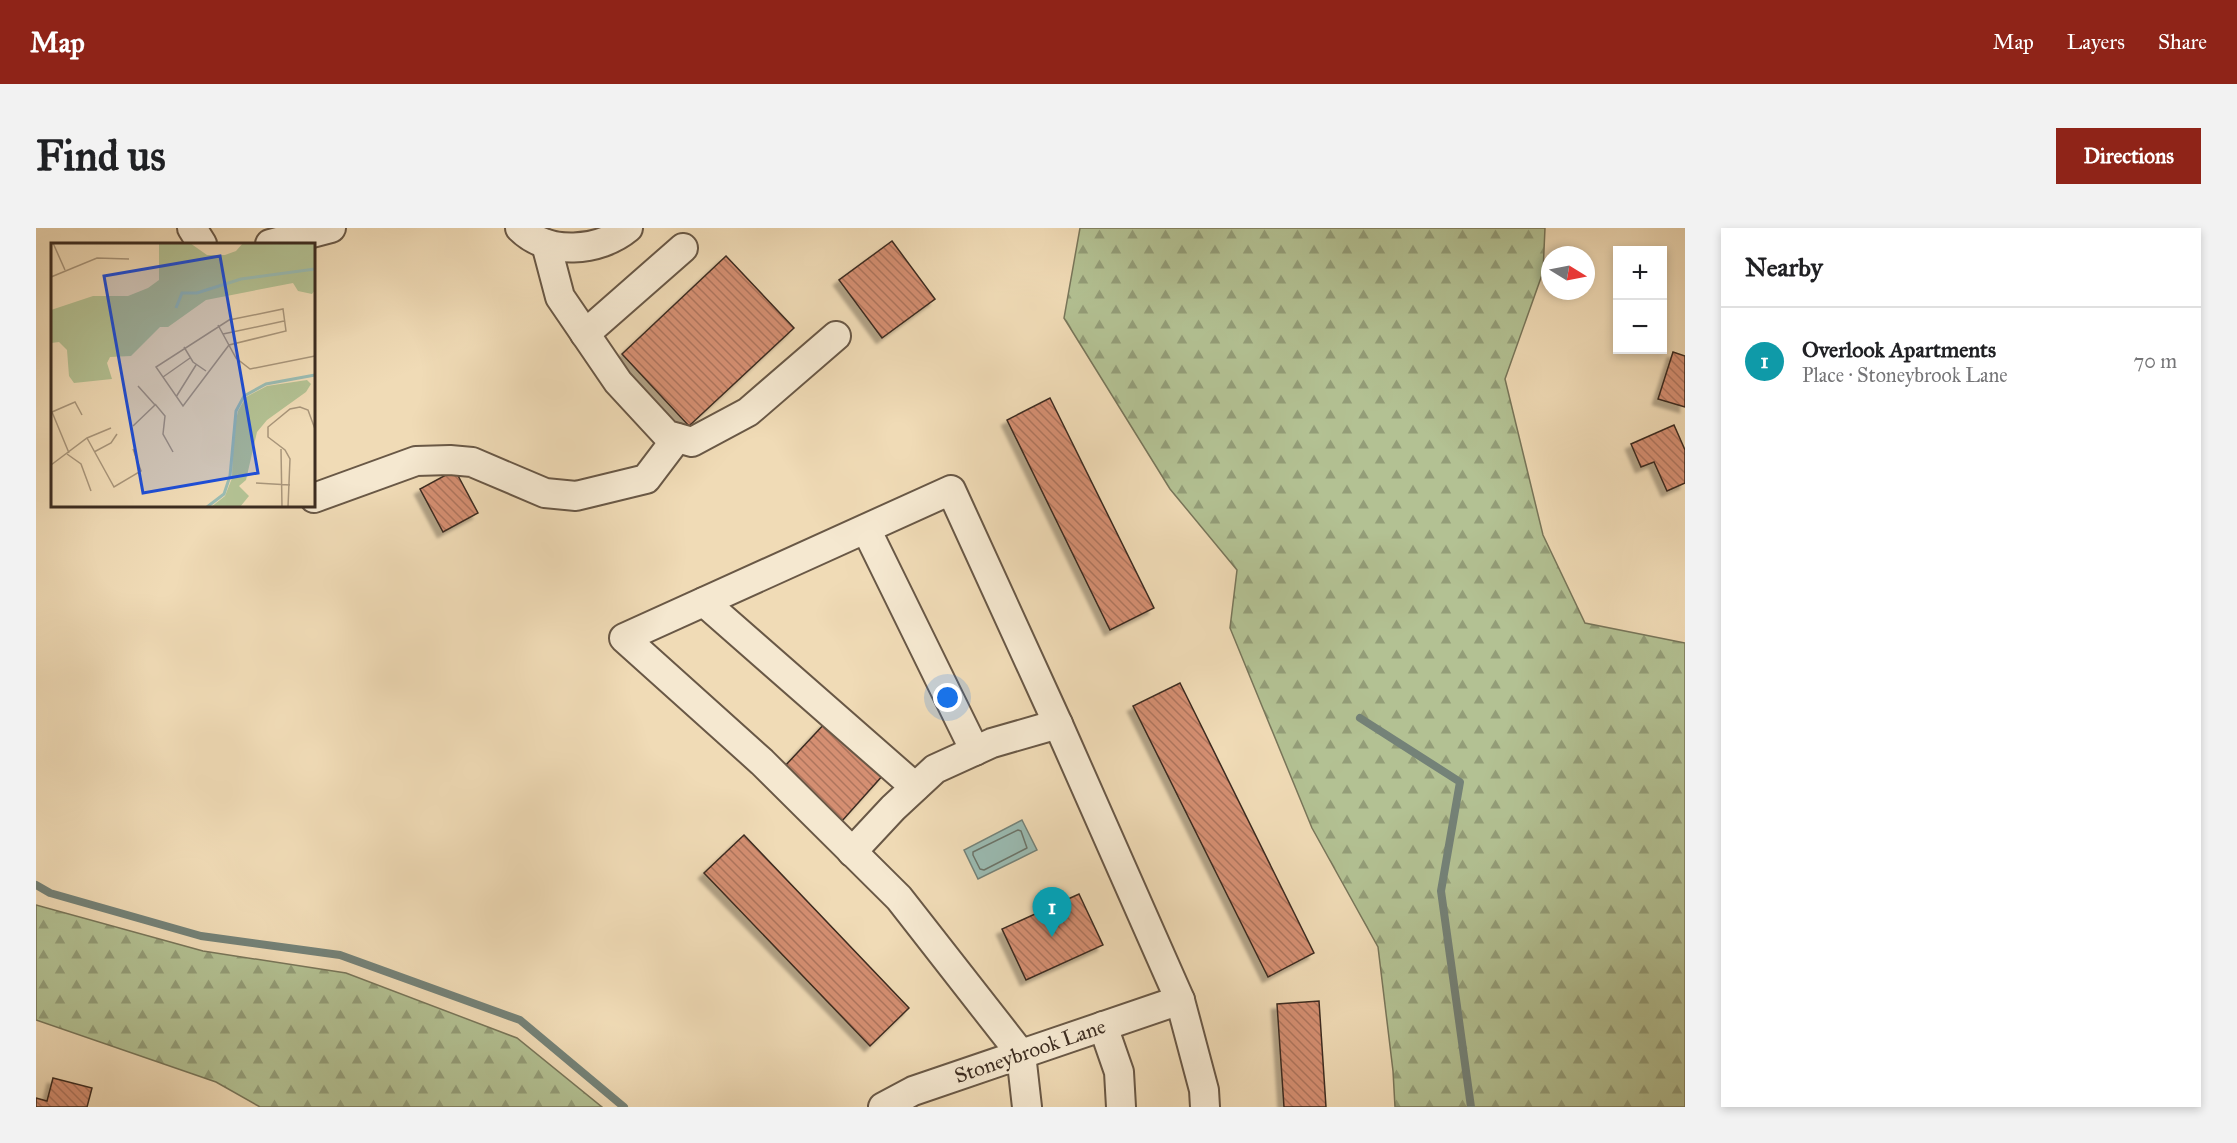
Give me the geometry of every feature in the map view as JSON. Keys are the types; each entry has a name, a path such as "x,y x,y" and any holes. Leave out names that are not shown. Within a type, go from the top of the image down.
{"street":[{"path":"192,228 201,243"},
{"path":"274,243 331,228"},
{"path":"520,228 546,244 574,248 601,244 628,228"},
{"path":"546,244 560,297 618,382 667,435 692,442 748,412 836,336"},
{"path":"585,334 683,249"},
{"path":"315,498 416,461 450,460 472,462 545,493 576,496 646,478 677,438"},
{"path":"1027,1107 1021,1054 899,898 762,762 624,638 951,490 1180,1000 1203,1090 1205,1107"},
{"path":"866,529 975,751"},
{"path":"704,602 915,787"},
{"path":"852,852 935,769 992,743 1058,724"},
{"name":"Stoneybrook Lane","path":"883,1107 913,1091 1180,1000"},
{"path":"1102,1026 1119,1072 1121,1107"}],"green space":[{"path":"1080,228 1545,228 1544,246 1541,246 1541,278 1505,379 1543,535 1585,623 1685,643 1685,1107 1395,1107 1393,1071 1378,947 1312,828 1230,628 1237,570 1170,489 1064,318"},
{"path":"36,905 203,951 346,973 517,1038 602,1107 260,1107 216,1082 36,1020"}],"water":[{"path":"1022,820 1037,850 978,879 964,850"}],"building":[{"path":"892,241 935,299 882,338 839,280"},
{"path":"726,256 794,328 689,426 622,354"},
{"path":"1673,352 1685,356 1685,407 1658,399"},
{"path":"1050,398 1154,608 1110,630 1007,420"},
{"path":"1674,425 1685,450 1685,483 1667,491 1654,462 1641,467 1631,444"},
{"path":"455,470 478,513 443,532 420,489"},
{"path":"1180,683 1314,953 1268,977 1133,706"},
{"path":"827,721 884,774 842,821 784,767"},
{"path":"744,835 909,1008 870,1046 704,873"},
{"path":"1079,894 1103,945 1026,980 1002,929"},
{"path":"1319,1001 1326,1107 1284,1107 1277,1004"},
{"path":"53,1078 92,1088 87,1107 36,1107 36,1098 47,1101"}],"waterway":[{"path":"1360,718 1460,782 1441,891 1471,1107"},
{"path":"36,885 50,893 201,936 340,955 520,1020 624,1107"}],"place":[{"name":"Overlook Apartments","path":"1052,937"}]}
